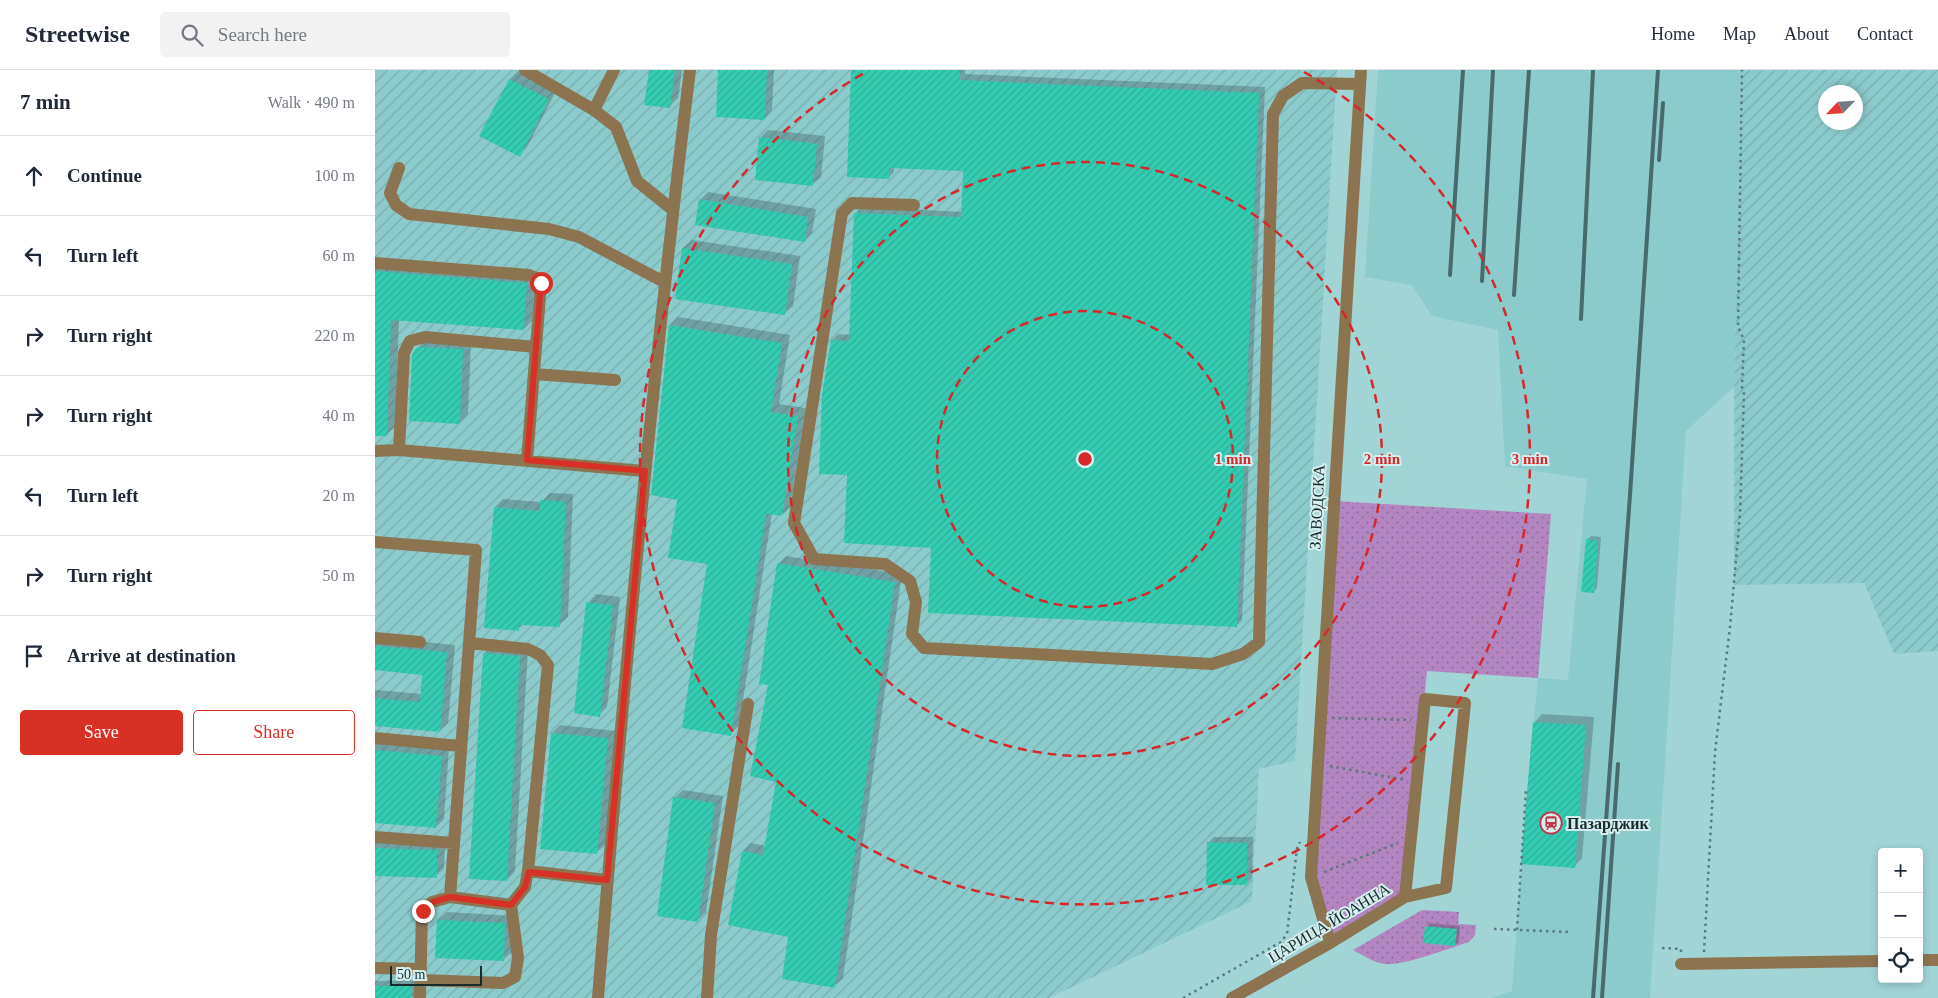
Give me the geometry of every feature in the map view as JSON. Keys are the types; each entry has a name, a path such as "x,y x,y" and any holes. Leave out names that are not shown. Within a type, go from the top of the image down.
{"street":[{"path":"525,70 594,110 616,127 637,181 673,210"},
{"path":"594,110 614,70"},
{"path":"597,998 645,471 664,282 690,70"},
{"name":"ЗАВОДСКА","path":"1330,943 1311,877 1361,70"},
{"path":"914,205 852,203 842,213 794,523 814,559 885,564 910,581 916,602 912,634 924,648 1212,664 1243,654 1259,642 1273,114 1283,96 1302,84 1360,84"},
{"path":"399,168 390,193 397,205 409,214 549,228 579,238 664,282"},
{"path":"375,263 529,275 537,278 541,283 527,460"},
{"path":"399,450 404,353 410,342 425,337 536,346"},
{"path":"534,374 615,380"},
{"path":"375,451 399,450 645,471"},
{"path":"375,542 476,550 450,897"},
{"path":"375,638 420,642"},
{"path":"375,968 421,975 503,983 515,977 518,958 511,905 525,887 529,872 548,665 540,655 528,649 470,643"},
{"name":"ЦАРИЦА ЙОАННА","path":"1232,998 1330,943 1405,897 1446,888 1465,703 1425,699 1423,720"},
{"path":"707,998 711,935 748,704"},
{"path":"1405,897 1423,720"},
{"path":"375,738 460,746"},
{"path":"375,838 454,842"},
{"path":"529,872 607,880"},
{"path":"420,998 423,911 433,902 450,897 511,905"},
{"path":"1681,964 1878,960"},
{"path":"1923,960 1938,960"}],"path":[{"path":"1704,963 1715,752 1730,627 1740,514 1745,392 1742,387 1744,340 1738,327 1742,70"},
{"path":"1321,718 1423,720"},
{"path":"1318,764 1417,782"},
{"path":"1517,930 1526,790"},
{"path":"1311,877 1411,838"},
{"path":"1183,998 1281,942 1287,934 1297,848 1301,841"},
{"path":"1493,929 1569,932"}],"shaded area":[{"path":"375,70 1337,70 1295,761 1259,769 1252,901 1049,998 375,998"},
{"path":"1378,70 1741,70 1734,387 1686,431 1650,998 1490,998 1512,991 1527,790 1538,678 1568,680 1587,479 1505,466 1498,330 1432,316 1412,285 1365,277"},
{"path":"1741,70 1938,70 1938,651 1894,654 1864,583 1734,585 1734,387"},
{"path":"1334,501 1551,514 1538,678 1427,671 1405,897 1330,943 1311,877"},
{"path":"1422,910 1459,912 1458,924 1476,925 1475,935 1469,942 1414,960 1393,964 1377,962 1353,950"}],"building":[{"path":"649,70 675,70 670,108 644,105"},
{"path":"718,70 767,70 765,120 716,117"},
{"path":"851,70 960,70 959,80 1259,93 1237,627 928,613 931,548 844,543 847,475 819,474 822,394 831,340 849,341 854,213 961,217 963,171 889,168 889,179 847,177"},
{"path":"509,79 549,99 520,157 479,136"},
{"path":"759,137 817,144 813,186 755,180"},
{"path":"699,199 808,217 805,242 695,225"},
{"path":"682,248 792,264 785,315 675,299"},
{"path":"375,271 527,283 524,330 391,320 387,436 375,436"},
{"path":"669,325 782,343 771,412 798,416 782,516 766,514 731,736 682,728 707,564 668,558 677,500 651,495"},
{"path":"416,348 463,349 460,424 409,421 412,355"},
{"path":"540,500 566,502 560,627 519,625 519,631 484,628 494,507 540,511"},
{"path":"1586,539 1598,541 1594,593 1581,592"},
{"path":"777,563 895,582 835,988 782,979 788,937 728,925 742,851 763,855 776,782 750,776 768,685 759,684"},
{"path":"586,602 613,605 600,717 574,713"},
{"path":"375,646 447,652 440,732 375,726 375,698 420,702 422,675 375,670"},
{"path":"483,653 520,656 507,881 469,879"},
{"name":"Пазарджик","path":"1533,722 1586,725 1575,868 1521,864"},
{"path":"551,733 608,738 597,854 540,849"},
{"path":"375,750 442,756 436,828 375,823"},
{"path":"673,797 715,803 698,922 657,916"},
{"path":"1207,842 1247,843 1247,885 1206,885"},
{"path":"375,848 437,850 437,878 375,876"},
{"path":"437,920 505,923 504,961 435,958"},
{"path":"1425,926 1457,929 1455,946 1423,943"},
{"path":"412,985 412,998 375,998 375,986"}],"railway":[{"path":"1450,275 1463,70"},
{"path":"1482,281 1493,70"},
{"path":"1514,295 1529,70"},
{"path":"1581,319 1593,70"},
{"path":"1593,998 1630,495 1658,70"},
{"path":"1659,160 1663,103"},
{"path":"1602,998 1618,764"}],"place":[{"name":"Пазарджик","path":"1551,823"}],"route":[{"path":"423,911 433,902 450,897 511,905 525,887 529,872 607,880 640,508 645,471 527,460 541,283"}]}
